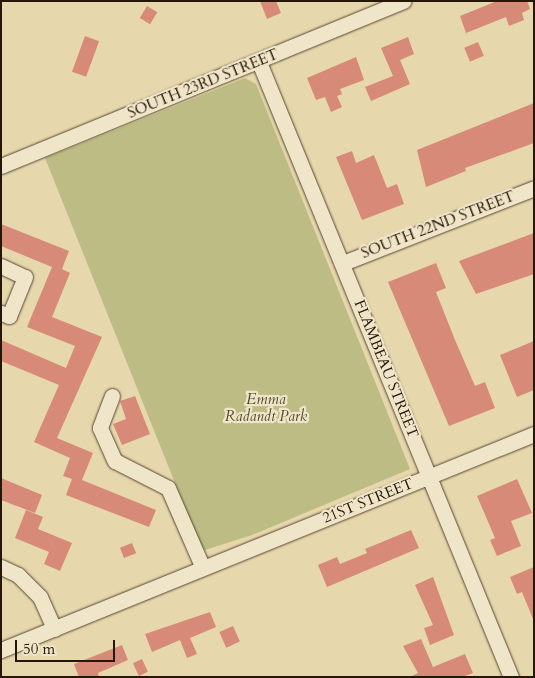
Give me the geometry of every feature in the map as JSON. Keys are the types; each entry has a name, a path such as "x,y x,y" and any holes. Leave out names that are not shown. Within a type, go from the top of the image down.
{"street":[{"name":"SOUTH 23RD STREET","path":"1,166 259,62 395,2"},
{"name":"FLAMBEAU STREET","path":"259,62 343,263 511,677"},
{"name":"SOUTH 22ND STREET","path":"343,263 534,188"},
{"path":"1,266 25,277 9,316 1,313"},
{"path":"112,396 100,428 115,461 168,488 203,568"},
{"name":"21ST STREET","path":"1,650 534,434"},
{"path":"1,568 18,575 40,597 54,629"}],"green space":[{"name":"Emma Radandt Park","path":"245,78 256,84 410,469 252,535 205,550 199,543 45,158"}],"building":[{"path":"260,1 276,1 281,13 267,19"},
{"path":"497,1 527,1 530,9 522,13 524,20 509,26 506,17 466,33 460,16"},
{"path":"147,6 157,12 150,24 140,18"},
{"path":"85,36 99,41 86,77 72,72"},
{"path":"408,37 414,54 400,60 410,84 371,101 365,87 393,76 381,48"},
{"path":"478,42 484,56 470,62 464,48"},
{"path":"356,57 364,80 340,89 342,94 337,96 342,107 331,112 325,97 316,100 307,78"},
{"path":"534,103 534,143 465,168 466,171 426,187 417,150"},
{"path":"352,151 356,163 374,155 387,188 397,184 404,204 362,220 336,157"},
{"path":"1,224 69,251 62,269 70,273 52,317 102,337 57,438 93,453 82,480 156,510 149,527 66,495 72,479 63,476 70,458 34,442 59,385 1,361 1,340 66,368 75,346 27,327 52,267 1,246"},
{"path":"534,233 534,274 476,294 459,261"},
{"path":"436,263 446,288 436,292 455,340 475,386 485,382 495,408 449,426 388,282"},
{"path":"534,341 534,390 517,397 500,355"},
{"path":"135,396 150,434 122,445 113,424 126,419 120,401"},
{"path":"1,478 42,495 35,513 1,500"},
{"path":"517,479 532,513 511,521 521,546 497,556 490,540 495,538 477,496"},
{"path":"26,510 43,517 38,529 72,543 60,571 44,564 49,552 15,538"},
{"path":"411,530 419,548 327,587 318,565 337,557 340,564 367,553 365,549"},
{"path":"132,543 136,553 124,558 120,548"},
{"path":"534,567 533,619 522,592 517,594 510,577"},
{"path":"433,577 454,635 430,645 424,628 433,625 415,585"},
{"path":"210,612 216,627 190,638 197,654 187,658 180,640 152,652 145,634"},
{"path":"233,626 240,642 226,648 219,632"},
{"path":"421,639 433,667 465,654 473,673 462,677 410,677 418,673 403,646"},
{"path":"122,645 128,660 98,673 99,677 79,677 74,664"},
{"path":"142,659 148,672 139,676 133,663"}]}
